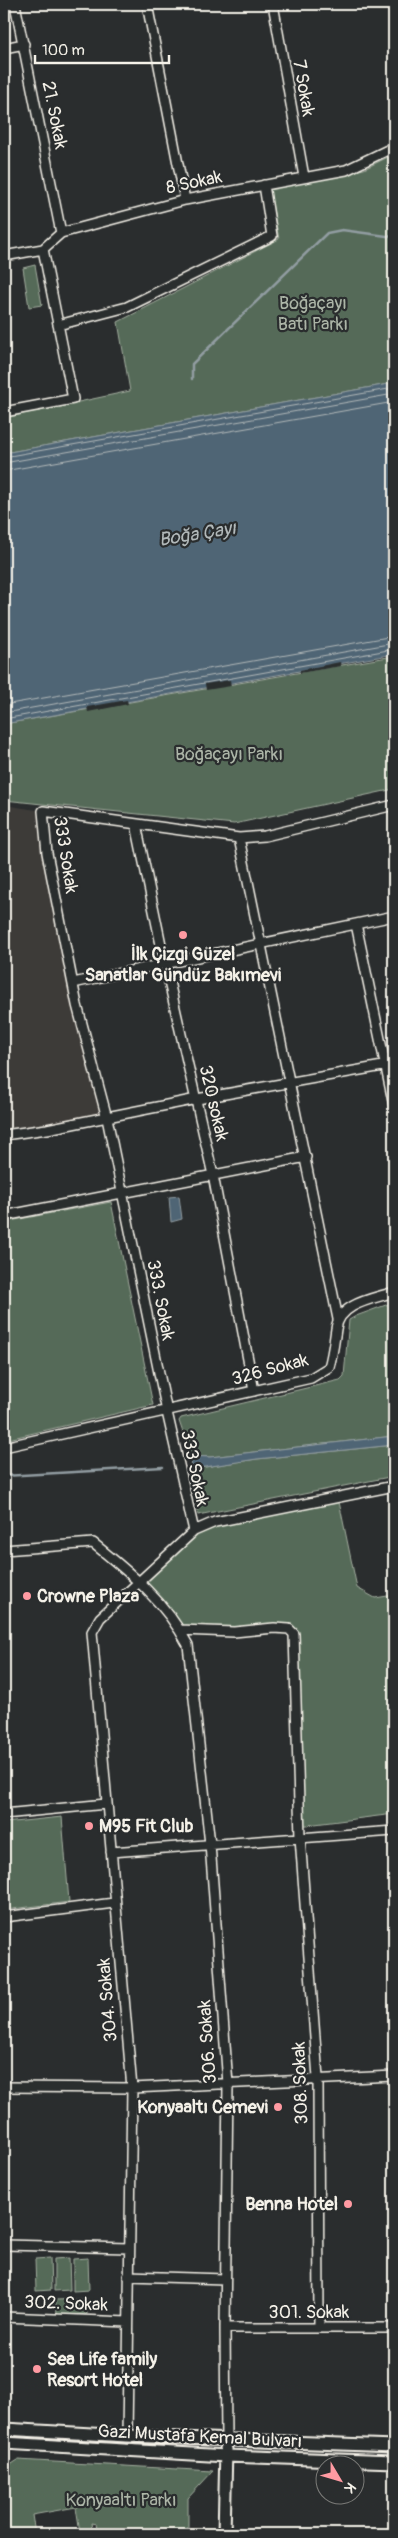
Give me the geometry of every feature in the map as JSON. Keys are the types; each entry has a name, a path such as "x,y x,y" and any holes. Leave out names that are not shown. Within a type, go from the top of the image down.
{"main road":[{"name":"Gazi Mustafa Kemal Bulvarı","path":"4,2428 128,2436 394,2446"},
{"path":"127,2450 128,2436"},
{"name":"306. Sokak","path":"224,2534 226,2439"},
{"name":"Gazi Mustafa Kemal Bulvarı","path":"4,2443 226,2456 394,2462"},
{"path":"4,2450 17,2443"}],"street":[{"name":"21. Sokak","path":"15,4 61,233"},
{"path":"147,4 184,200"},
{"name":"7 Sokak","path":"273,4 304,177"},
{"path":"4,48 24,44"},
{"name":"8 Sokak","path":"43,249 61,233 184,200 346,170 394,147"},
{"path":"58,325 127,308 272,236 264,185"},
{"path":"4,256 43,249 73,399 4,412"},
{"name":"333 Sokak","path":"123,1194 107,1118 73,983 47,853 43,811 239,838 265,836 394,805"},
{"name":"320 sokak","path":"136,824 164,964 197,1099 213,1175 254,1391"},
{"name":"326 Sokak","path":"4,1447 167,1412 311,1378 329,1367 335,1349 338,1319 291,1083 259,944 239,838"},
{"path":"73,983 394,916"},
{"path":"356,924 390,1065 394,1106"},
{"path":"4,1135 107,1118 197,1099 390,1065"},
{"path":"4,1216 306,1158"},
{"name":"333. Sokak","path":"123,1194 167,1412"},
{"path":"338,1319 344,1311 352,1306 394,1292"},
{"name":"333 Sokak","path":"167,1412 194,1531"},
{"path":"194,1531 215,1522 394,1486"},
{"name":"304. Sokak","path":"128,2436 128,2276 132,2088 114,1903 92,1632 100,1618 194,1531"},
{"name":"306. Sokak","path":"4,1550 93,1543 140,1581 180,1630 188,1645 210,1844 228,2084 225,2279 226,2439"},
{"name":"308. Sokak","path":"180,1630 234,1632 290,1628 294,1634 300,1837 318,2078 318,2328"},
{"path":"4,1814 106,1804"},
{"path":"111,1852 394,1831"},
{"path":"4,1917 114,1903"},
{"path":"4,2087 132,2088 394,2076"},
{"path":"4,2245 129,2248"},
{"path":"128,2276 225,2279"},
{"name":"302. Sokak","path":"4,2317 128,2322"},
{"name":"301. Sokak","path":"225,2328 394,2328"}],"shaded area":[{"path":"4,805 43,811 77,1005 107,1118 4,1135"}],"green space":[{"name":"Boğaçayı Batı Parkı","path":"394,154 394,383 4,453 4,418 130,391 118,322 279,239 269,189 364,169"},
{"path":"35,265 42,305 29,307 23,268"},
{"name":"Boğaçayı Parkı","path":"394,656 394,789 234,824 4,800 4,724"},
{"path":"111,1202 153,1405 4,1440 4,1222"},
{"path":"394,1302 394,1436 210,1457 191,1456 179,1421 181,1418 340,1380 344,1376 349,1320"},
{"path":"394,1445 394,1476 198,1515 191,1477 192,1469 257,1459"},
{"path":"338,1497 357,1588 375,1598 394,1595 394,1814 299,1826 293,1634 289,1629 180,1630 140,1581 194,1531"},
{"path":"62,1817 69,1902 4,1910 4,1823"},
{"path":"50,2258 51,2290 36,2291 35,2259"},
{"path":"69,2258 70,2290 54,2291 54,2259"},
{"path":"88,2258 89,2290 73,2291 73,2259"},
{"path":"87,2299 87,2314 56,2315 55,2300"},
{"name":"Konyaaltı Parkı","path":"18,2460 213,2471 188,2498 188,2534 98,2534 96,2524 91,2523 93,2534 67,2534 80,2532 76,2507 32,2515 35,2534 4,2534 4,2469"}],"water":[{"name":"Boğa Çayı","path":"394,383 394,654 4,724 4,453"},
{"path":"179,1196 182,1219 171,1222 169,1197"},
{"path":"394,1436 394,1445 257,1459 192,1469 191,1456 210,1457"}],"pier":[{"path":"340,662 341,666 300,673 300,670"},
{"path":"230,680 231,686 206,690 205,684"},
{"path":"127,700 128,704 88,712 87,707"}],"waterway":[{"path":"192,379 192,364 327,233 342,230 394,237"},
{"path":"4,1476 163,1467"}],"place":[{"name":"İlk Çizgi Güzel Sanatlar Gündüz Bakımevi","path":"183,935"},
{"name":"Crowne Plaza","path":"27,1596"},
{"name":"M95 Fit Club","path":"89,1826"},
{"name":"Konyaaltı Cemevi","path":"278,2107"},
{"name":"Benna Hotel","path":"348,2204"},
{"name":"Sea Life family Resort Hotel","path":"37,2369"}]}
